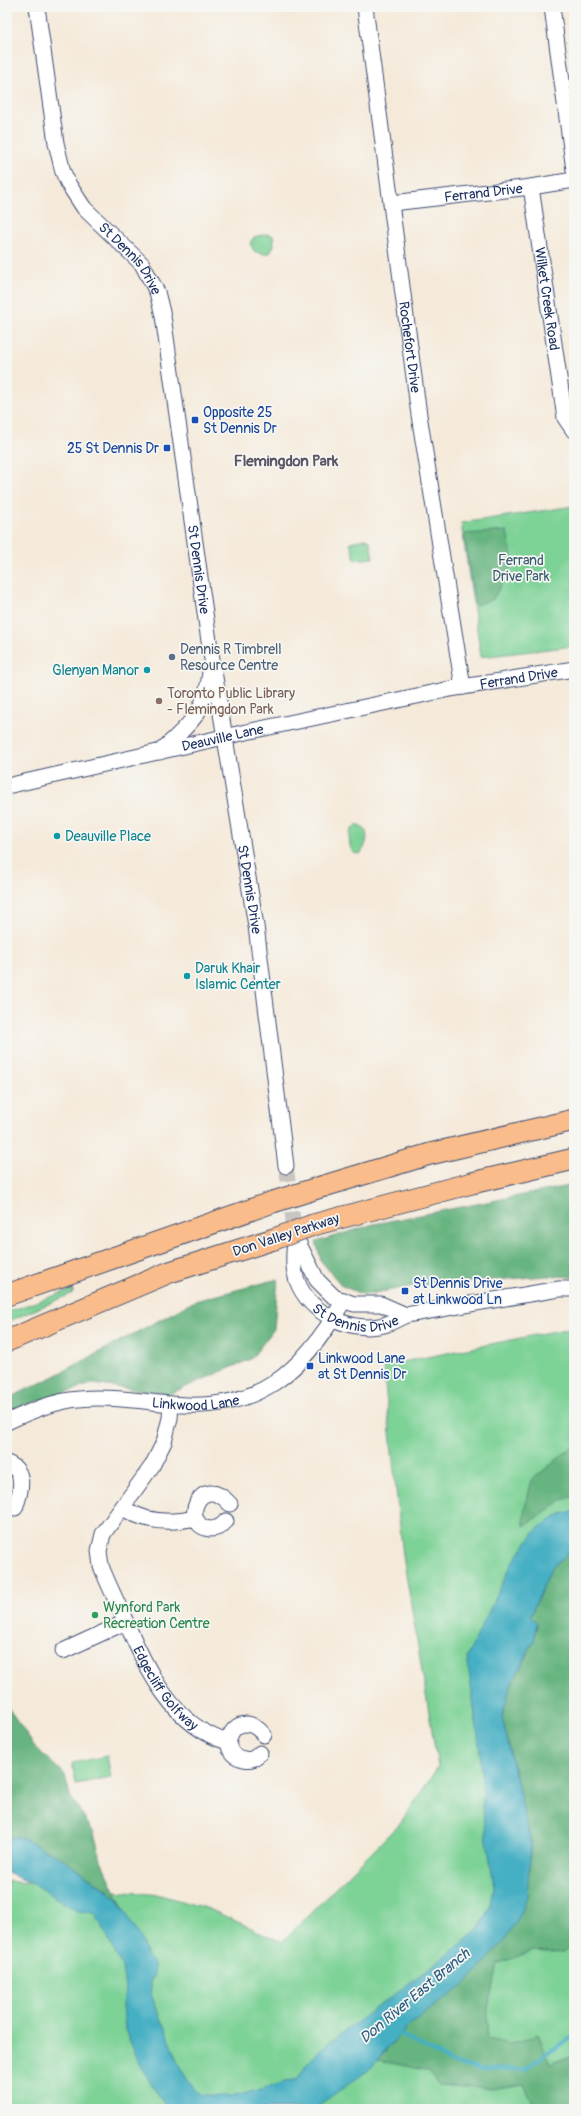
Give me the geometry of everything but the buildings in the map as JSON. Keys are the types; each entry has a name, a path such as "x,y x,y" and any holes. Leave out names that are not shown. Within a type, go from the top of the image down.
{"highway":[{"path":"7,1295 273,1202 324,1186 430,1154 574,1120"},
{"name":"Don Valley Parkway","path":"7,1340 170,1272 313,1225 472,1183 574,1159"}],"street":[{"name":"St Dennis Drive","path":"37,7 56,143 69,185 84,208 142,264 161,304 209,641 256,926 286,1166"},
{"name":"Rochefort Drive","path":"365,7 419,415 463,687"},
{"path":"552,7 574,170"},
{"name":"Ferrand Drive","path":"392,203 531,187 574,180"},
{"name":"Wilket Creek Road","path":"531,187 564,418 574,431"},
{"path":"159,753 193,720 204,703 210,673 209,641"},
{"name":"Ferrand Drive","path":"463,687 574,669"},
{"name":"Deauville Lane","path":"7,786 225,737 463,687"},
{"name":"St Dennis Drive","path":"406,1315 381,1304 354,1304 334,1297 317,1280 295,1236 295,1273 309,1300 319,1311 332,1320 361,1326 384,1325 406,1315 559,1289 574,1289"},
{"name":"Linkwood Lane","path":"7,1422 43,1407 79,1399 118,1398 206,1406 222,1404 259,1392 291,1371 315,1344 344,1300"},
{"name":"Edgecliff Golfway","path":"171,1404 170,1418 164,1442 152,1466 103,1534 99,1556 106,1578 151,1674 175,1708 201,1731 213,1738 228,1742"},
{"path":"7,1462 16,1469 20,1477 21,1486 15,1508"},
{"path":"226,1521 217,1528 209,1529 201,1525 195,1518 194,1510 196,1501 202,1495 210,1493 219,1494 230,1504"},
{"path":"123,1508 144,1518 160,1521 181,1522 195,1518"},
{"path":"63,1651 126,1622"},
{"path":"260,1753 256,1757 248,1760 238,1758 231,1752 228,1742 231,1732 239,1725 249,1724 258,1728 264,1735"}],"green space":[{"path":"268,234 273,236 274,245 270,253 262,254 254,251 250,243 254,237"},
{"name":"Ferrand Drive Park","path":"574,506 574,646 481,657 461,523"},
{"path":"507,531 513,563 493,599 475,605 464,534"},
{"path":"366,539 370,541 373,558 355,560 350,542"},
{"path":"357,825 365,830 367,838 365,847 360,854 353,853 349,842 351,830"},
{"path":"574,1185 574,1277 548,1276 413,1286 364,1295 342,1286 321,1261 316,1242 374,1224"},
{"path":"278,1279 274,1329 251,1359 169,1394 92,1384 16,1408 7,1407 7,1399 53,1377 195,1301"},
{"path":"73,1289 73,1293 7,1322 7,1312"},
{"path":"574,1329 574,2109 7,2109 7,1881 160,1895 209,1909 282,1942 401,1822 438,1767 403,1556 383,1366 560,1330"},
{"path":"574,1445 574,1496 562,1500 524,1526 524,1512 532,1480"},
{"path":"574,1549 574,1943 563,1953 533,1951 497,1964 488,2007 487,2039 511,2044 538,2034 550,2064 571,2056 574,2057 574,2109 536,2109 524,2084 491,2089 438,2085 429,2071 378,2060 400,2034 424,2013 463,1986 531,1843 502,1716 510,1688 534,1640 537,1623 530,1616 552,1567"},
{"path":"7,1706 35,1747 65,1775 70,1796 94,1833 101,1860 125,1912 110,1892 62,1858 17,1836 7,1839"},
{"path":"107,1756 111,1777 76,1784 72,1763"}],"water":[{"name":"Don River East Branch","path":"574,1511 574,1549 552,1567 530,1616 537,1623 534,1640 510,1688 502,1716 531,1843 527,1896 521,1914 502,1944 463,1986 424,2013 400,2034 370,2069 313,2109 168,2109 142,2069 125,2030 123,2006 125,1989 122,1967 97,1916 94,1913 77,1911 35,1885 7,1873 7,1839 17,1836 62,1858 116,1897 141,1938 146,1955 154,1965 154,1974 150,1982 151,1994 182,2070 194,2088 203,2096 236,2096 297,2079 318,2051 451,1952 478,1930 491,1905 494,1886 484,1822 480,1751 467,1657 512,1563 537,1529 561,1514"}],"waterway":[{"name":"Don River East Branch","path":"396,2032 452,2063 480,2069 525,2070 537,2060 574,2036"}],"tunnel":[{"path":"286,1166 295,1236"}],"place":[{"name":"Opposite 25 St Dennis Dr","path":"195,420"},
{"name":"25 St Dennis Dr","path":"167,448"},
{"name":"Dennis R Timbrell Resource Centre","path":"172,657"},
{"name":"Glenyan Manor","path":"147,670"},
{"name":"Toronto Public Library - Flemingdon Park","path":"159,701"},
{"name":"Deauville Place","path":"57,836"},
{"name":"Daruk Khair Islamic Center","path":"187,976"},
{"name":"St Dennis Drive at Linkwood Ln","path":"405,1291"},
{"name":"Linkwood Lane at St Dennis Dr","path":"310,1366"},
{"name":"Wynford Park Recreation Centre","path":"95,1615"}],"district":[{"name":"Flemingdon Park","path":"286,461"}]}
